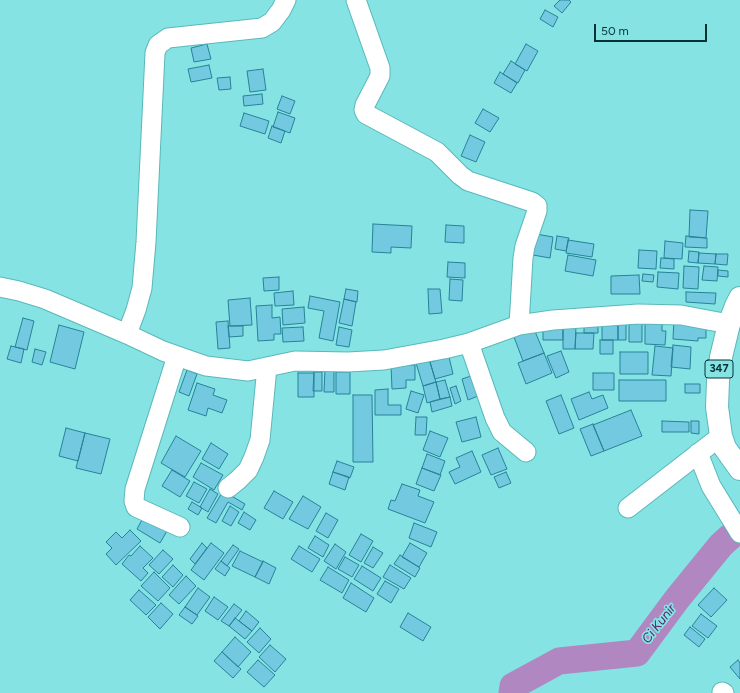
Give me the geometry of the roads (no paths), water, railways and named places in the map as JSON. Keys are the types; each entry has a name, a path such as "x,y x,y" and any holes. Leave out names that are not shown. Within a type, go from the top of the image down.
{"main road":[{"name":"347","path":"723,443 717,407 718,381 721,357 729,324 740,298"},
{"path":"723,443 740,469"}],"street":[{"path":"127,334 142,288 146,242 155,52 158,45 168,38 262,28 272,22 286,0"},
{"path":"356,0 380,68 380,76 365,105 364,110 366,114 437,152 468,181 532,202 537,206 524,258 519,325"},
{"path":"0,287 45,299 163,351 206,366 248,371 295,361 348,362 384,360 444,350 469,343 519,325 553,320 638,314 681,316 729,324"},
{"path":"469,343 495,418 502,432 526,452"},
{"path":"177,356 135,489 134,501 136,507 180,527"},
{"path":"228,488 248,470 260,440 267,367"},
{"path":"628,508 698,453 723,443"},
{"path":"698,453 711,486 740,533"}],"waterway":[{"name":"Ci Kunir","path":"512,693 513,686 559,661 637,653 677,599 721,545 740,528"}]}
